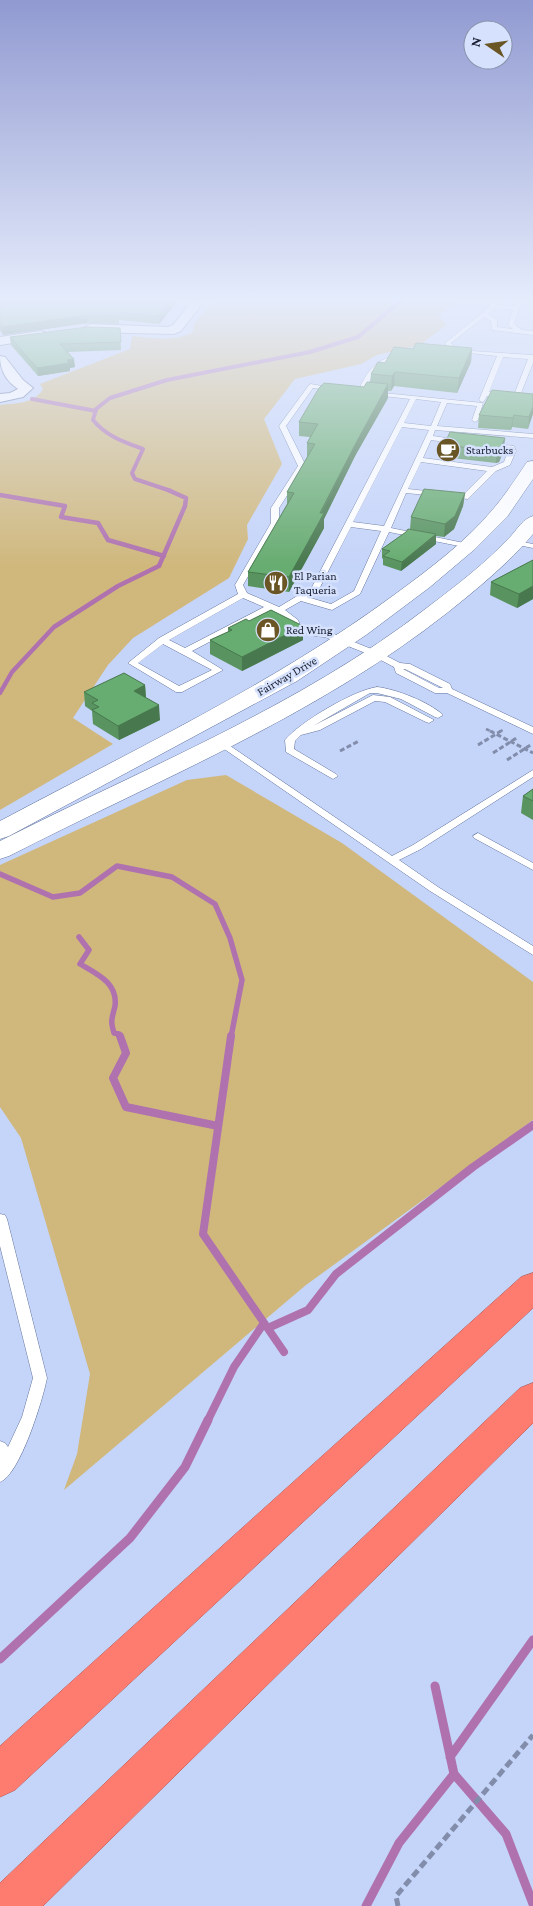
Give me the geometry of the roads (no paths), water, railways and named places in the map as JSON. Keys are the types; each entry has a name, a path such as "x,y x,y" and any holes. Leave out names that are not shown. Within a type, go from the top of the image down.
{"highway":[{"path":"0,1775 533,1287"},
{"path":"10,1906 533,1399"},
{"path":"0,1754 90,1692"},
{"path":"30,1906 149,1770"}],"main road":[{"name":"Fairway Drive","path":"5,842 289,676 335,637 423,583 466,546 500,512 533,466"},
{"name":"Fairway Drive","path":"5,842 276,714 376,654 524,544 533,522"}],"street":[{"path":"0,398 15,396 23,392 26,388"}],"lane":[{"path":"243,596 239,585 275,523 276,508 302,466 282,426 311,388"},
{"path":"331,388 341,389"},
{"path":"475,420 487,388"},
{"path":"485,394 517,397 520,388"},
{"path":"351,390 481,404"},
{"path":"185,651 300,598 315,589 414,397"},
{"path":"300,598 332,607 357,592 430,438 445,400"},
{"path":"400,425 533,442"},
{"path":"457,431 475,430 533,436"},
{"path":"430,438 466,442"},
{"path":"419,460 493,468 507,463 512,451 511,448 476,443"},
{"path":"404,491 465,497 493,468"},
{"path":"349,524 386,529 466,546"},
{"path":"162,640 219,670 179,690 132,663 162,640 243,596 275,608 295,622 296,626 317,634 335,637 376,654 398,666 399,672 438,691 448,690 532,730"},
{"path":"333,776 289,750 290,740 309,723 372,690 392,692 433,717"},
{"path":"220,742 434,889 533,951"},
{"path":"392,860 417,847 533,773"},
{"path":"478,836 533,867"},
{"path":"0,1219 40,1378 36,1404 22,1439 4,1469"},
{"path":"0,1448 4,1469"}],"waterway":[{"path":"95,411 110,398 142,388"},
{"path":"32,399 95,411"},
{"path":"95,411 93,420 98,426 122,441 143,449 132,473 135,479 168,490"},
{"path":"163,556 185,506 186,498 168,490"},
{"path":"0,495 65,506 61,517 98,523 108,540 163,556"},
{"path":"0,693 12,672 54,627 118,586 159,566 163,556"},
{"path":"0,874 53,897 80,893 117,866 172,877 215,904 230,938 242,980 231,1037"},
{"path":"79,937 89,950 80,964 105,980 113,991 115,1006 112,1025 114,1033 119,1034 120,1037"},
{"path":"120,1036 126,1053 113,1078 126,1107 218,1126"},
{"path":"231,1036 203,1234 284,1352"},
{"path":"268,1328 308,1310 336,1274 473,1167 533,1125"},
{"path":"207,1422 234,1367 264,1323"},
{"path":"0,1659 130,1538 185,1467 208,1420"},
{"path":"450,1757 533,1640"},
{"path":"435,1686 450,1757"},
{"path":"450,1757 454,1774"},
{"path":"366,1906 399,1843 454,1774"},
{"path":"454,1774 506,1834 533,1904"}],"place":[{"name":"Starbucks","path":"448,450"},
{"name":"El Parian Taqueria","path":"276,583"},
{"name":"Red Wing","path":"268,630"}]}
